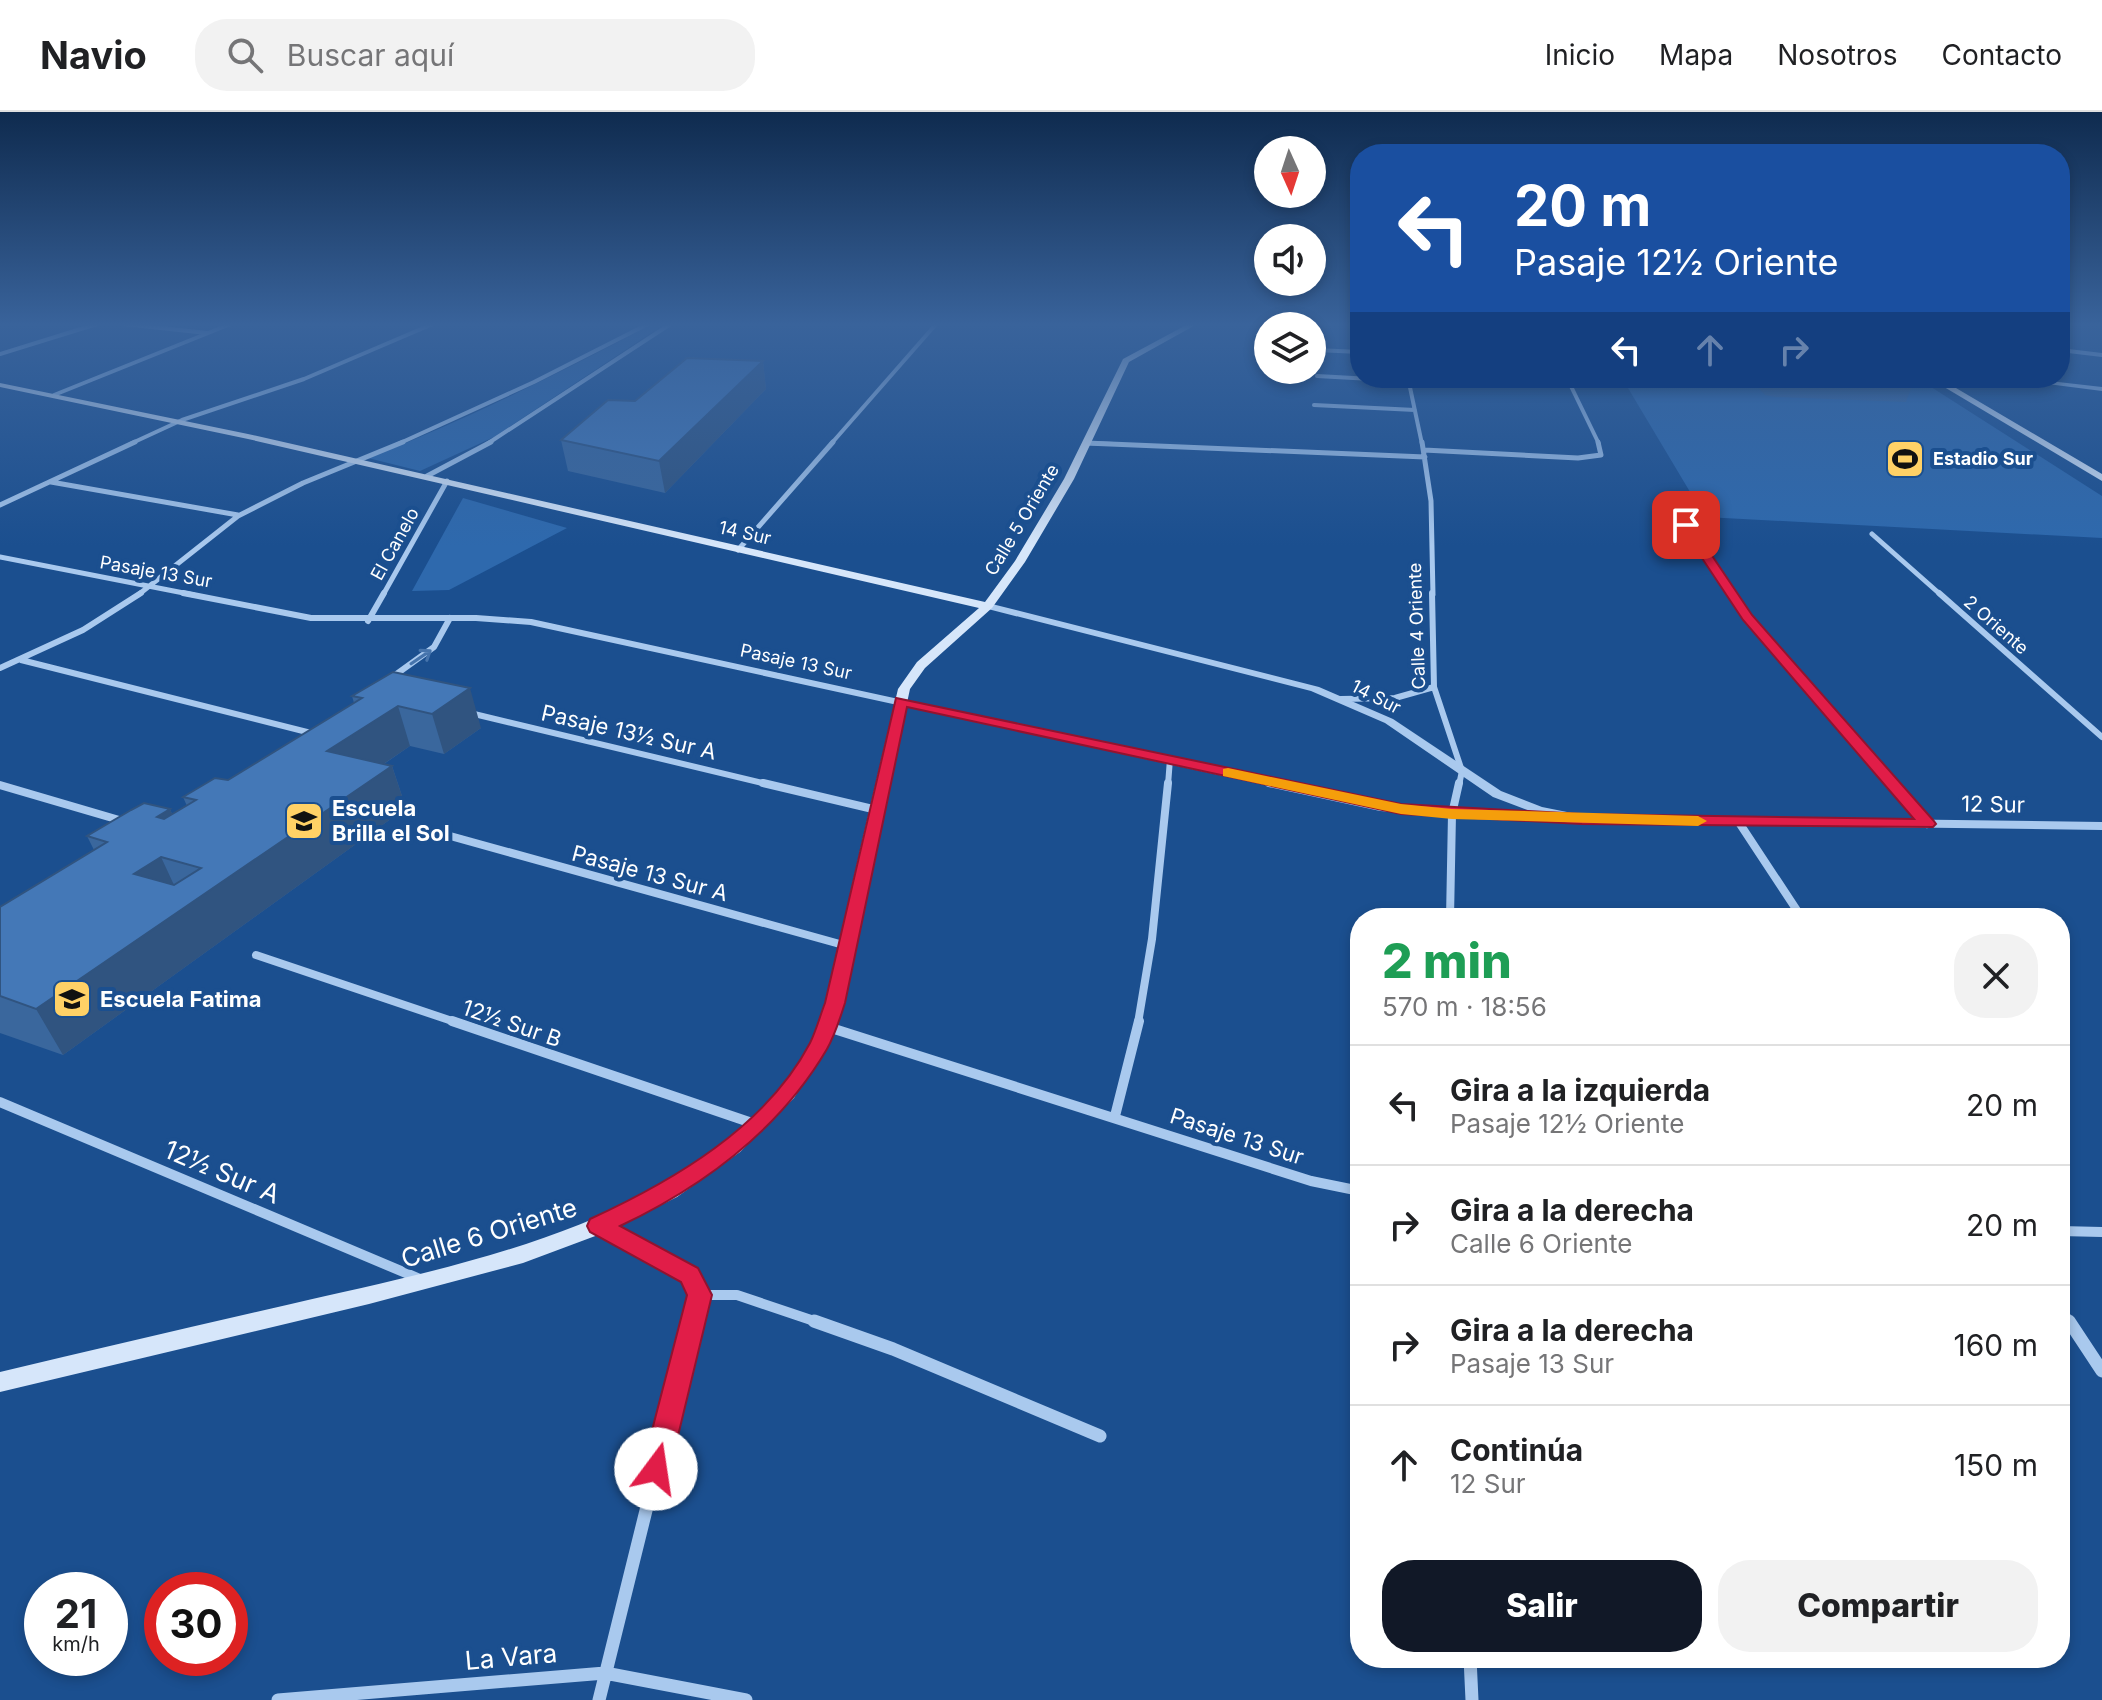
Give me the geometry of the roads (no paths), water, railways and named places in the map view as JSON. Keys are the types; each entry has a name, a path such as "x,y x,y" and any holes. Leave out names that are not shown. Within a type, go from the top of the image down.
{"main road":[{"name":"14 Sur","path":"65,397 356,459 988,606"},
{"name":"Calle 5 Oriente","path":"901,701 904,689 921,665 988,606 1035,540 1108,397"},
{"path":"1965,397 2102,478"},
{"name":"Calle 6 Oriente","path":"0,1382 427,1282 524,1253 599,1226 649,1202 695,1174 758,1125 809,1063 828,1027 901,701"}],"street":[{"path":"0,505 182,420 250,397"},
{"path":"0,668 96,622 148,588 173,564 239,515 356,459 502,397"},
{"path":"427,476 499,438 561,397"},
{"path":"738,550 872,397"},
{"name":"Calle 4 Oriente","path":"1412,397 1425,454 1431,501 1434,687 1462,771"},
{"path":"1086,443 1586,458 1601,455 1602,450 1576,397"},
{"path":"1314,405 1415,410"},
{"name":"El Canelo","path":"368,621 447,481"},
{"path":"50,482 239,515"},
{"path":"1670,499 1748,617 1927,824"},
{"name":"2 Oriente","path":"1872,534 2102,737"},
{"name":"Pasaje 13 Sur","path":"0,557 292,615 368,621 450,618 531,622 1381,807 1452,814 1582,819"},
{"name":"14 Sur","path":"988,606 1248,670 1341,699 1389,721 1462,771"},
{"path":"385,682 434,648 443,638 450,618"},
{"path":"20,659 311,733"},
{"path":"1341,699 1395,698 1434,687"},
{"name":"Pasaje 13½ Sur A","path":"464,712 877,810"},
{"path":"302,740 323,725"},
{"path":"1115,1116 1139,1031 1147,987 1170,759"},
{"path":"1450,908 1452,814 1462,771"},
{"name":"12 Sur","path":"1462,771 1477,783 1519,804 1582,819 2102,826"},
{"path":"0,785 141,827"},
{"path":"1738,821 1795,908"},
{"name":"Pasaje 13 Sur A","path":"443,834 847,946"},
{"name":"12½ Sur B","path":"256,955 758,1125"},
{"name":"Pasaje 13 Sur","path":"828,1027 1311,1181 1350,1189"},
{"name":"12½ Sur A","path":"0,1102 427,1282"},
{"path":"599,1226 690,1275 700,1295 599,1700"},
{"path":"2070,1231 2102,1232"},
{"path":"700,1295 737,1295 893,1349 1100,1436"},
{"path":"2070,1323 2102,1371"},
{"path":"1470,1668 1472,1700"},
{"name":"La Vara","path":"278,1700 605,1673 746,1700"}],"place":[{"name":"Estadio Sur","path":"1905,459"},
{"name":"Escuela Brilla el Sol","path":"304,821"},
{"name":"Escuela Fatima","path":"72,999"}]}
